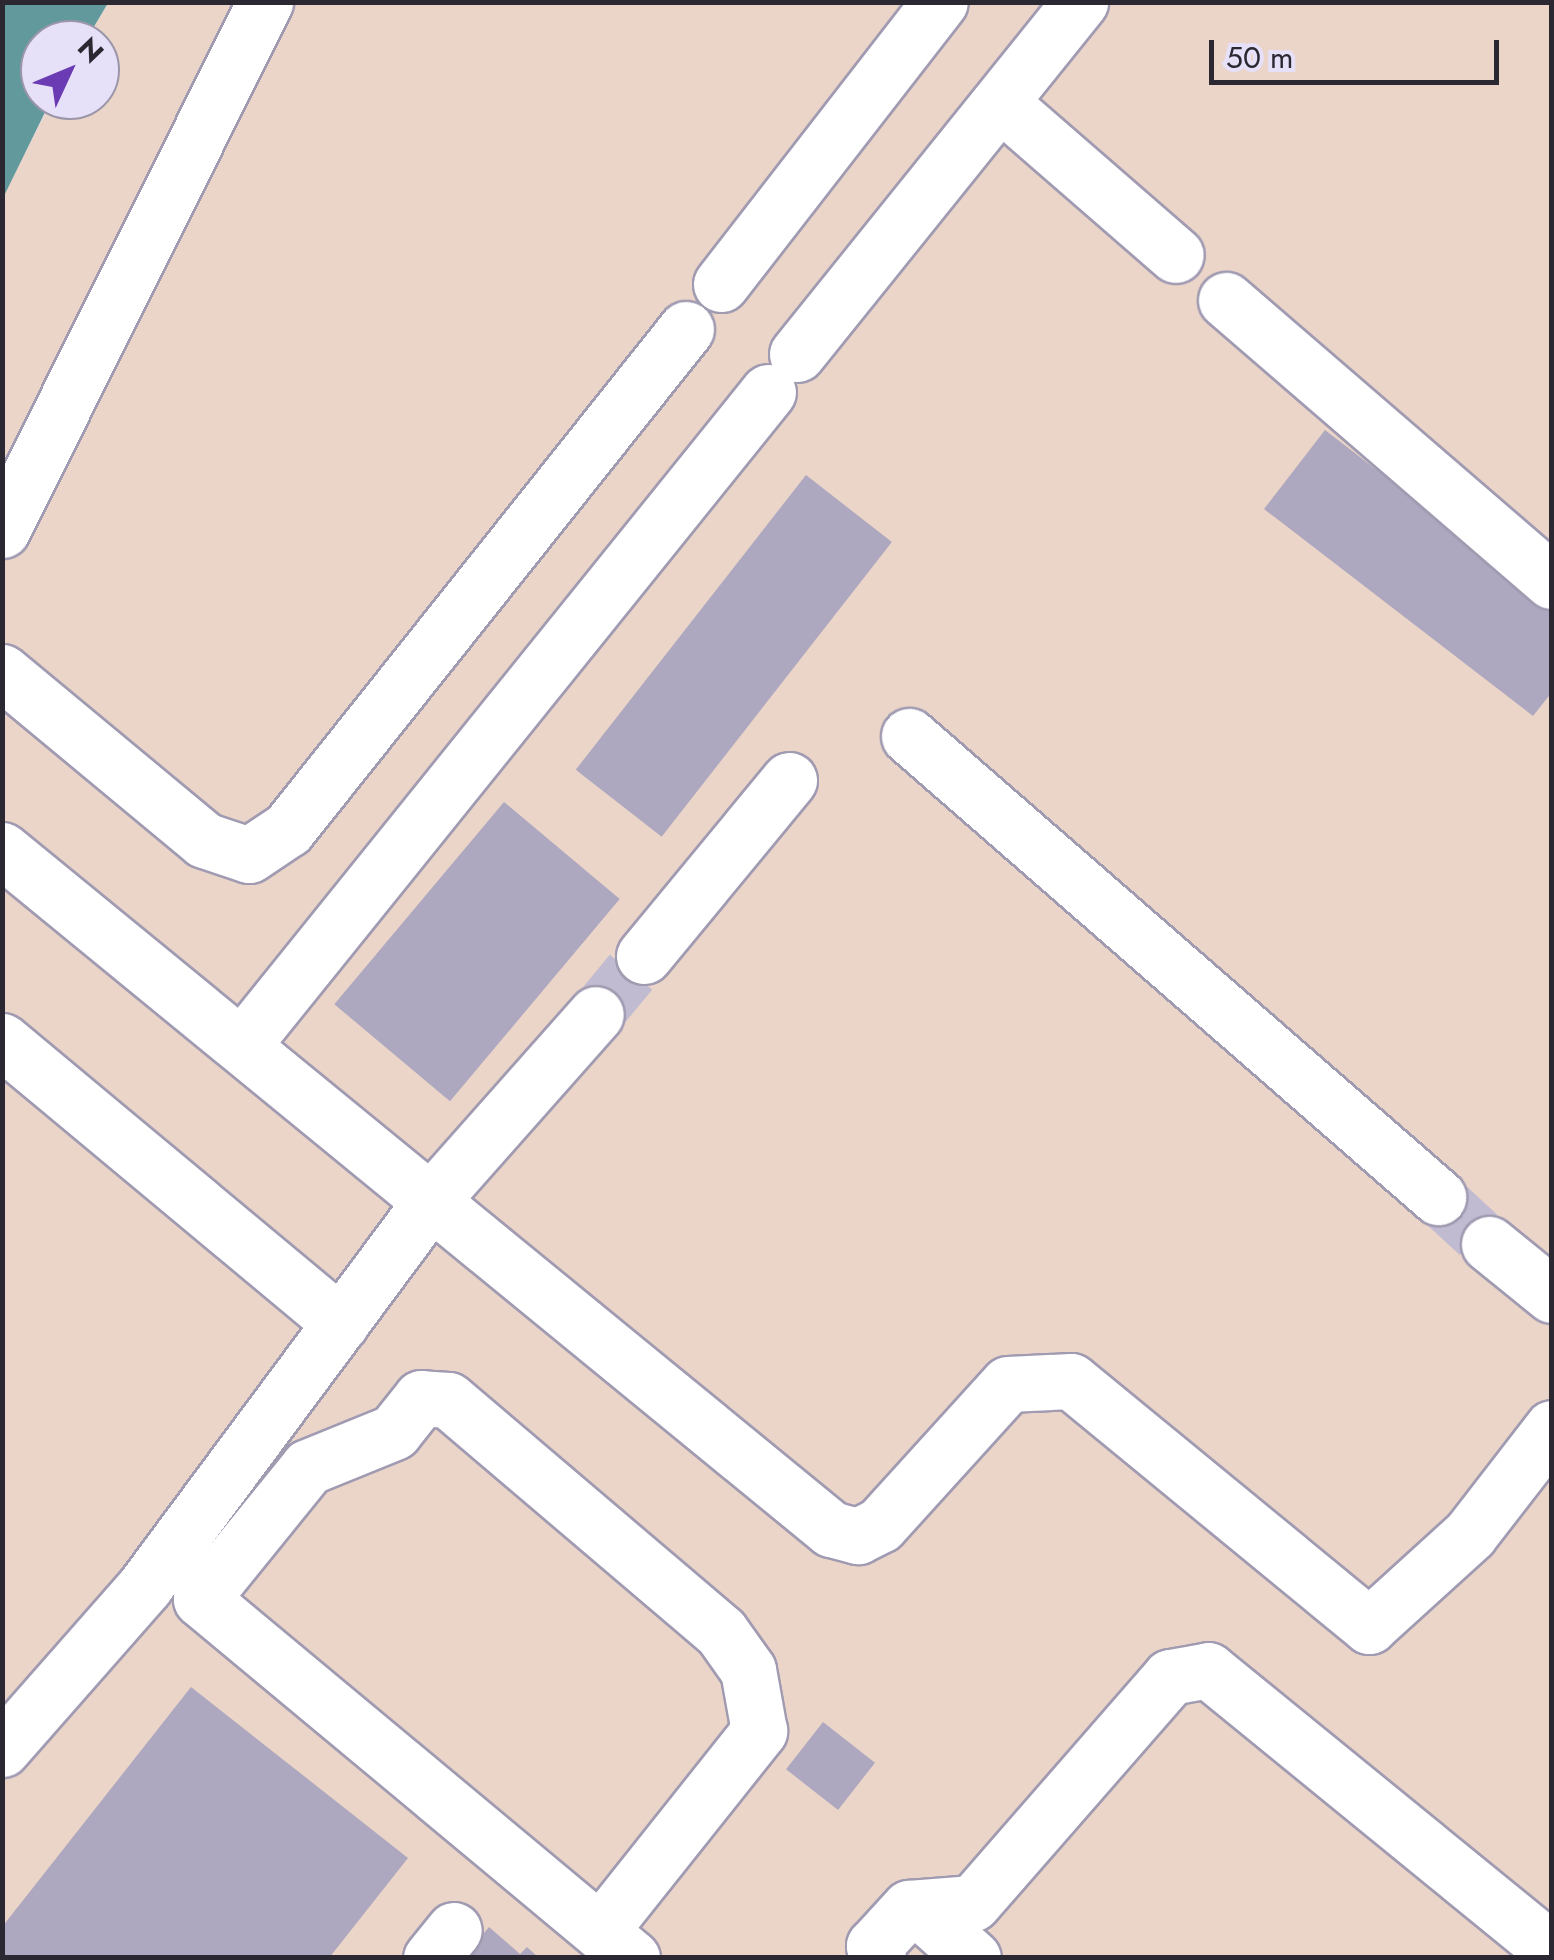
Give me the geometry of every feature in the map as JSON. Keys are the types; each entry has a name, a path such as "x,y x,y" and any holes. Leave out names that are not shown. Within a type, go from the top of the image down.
{"lane":[{"path":"2,530 265,2"},
{"path":"721,284 940,2"},
{"path":"242,1044 1002,104 1080,2"},
{"path":"1002,104 1176,255"},
{"path":"1226,300 1552,581"},
{"path":"2,672 204,840 249,855 288,830 686,329"},
{"path":"908,736 1438,1197"},
{"path":"644,956 789,780"},
{"path":"7,863 434,1197 831,1529 858,1536 880,1526 1008,1384 1071,1382 1370,1626 1470,1534 1552,1428"},
{"path":"2,1749 144,1586 434,1197 596,1014"},
{"path":"2,1041 341,1323"},
{"path":"1490,1244 1552,1295"},
{"path":"421,1398 448,1400 721,1632 748,1670 760,1731 616,1944 200,1599 308,1467 394,1432 421,1398"},
{"path":"878,1958 874,1946 917,1908 973,1903 1170,1677 1208,1670 1552,1951"},
{"path":"917,1908 973,1958"}],"shaded area":[{"path":"3,2 108,3 98,20 20,20 20,120 41,120 3,198"},
{"path":"108,3 1551,3 1551,1957 3,1957 2,198 42,120 120,120 120,20 98,20"}],"building":[{"path":"1325,430 1552,605 1552,692 1533,716 1264,509"},
{"path":"806,475 892,542 662,837 576,770"},
{"path":"504,802 620,899 450,1101 334,1004"},
{"path":"191,1687 408,1858 329,1958 2,1958 2,1927"},
{"path":"823,1722 875,1763 838,1810 786,1769"},
{"path":"489,1927 520,1954 527,1947 539,1958 463,1958"}],"tunnel":[{"path":"596,1014 644,956"},
{"path":"1438,1197 1489,1244"}]}
